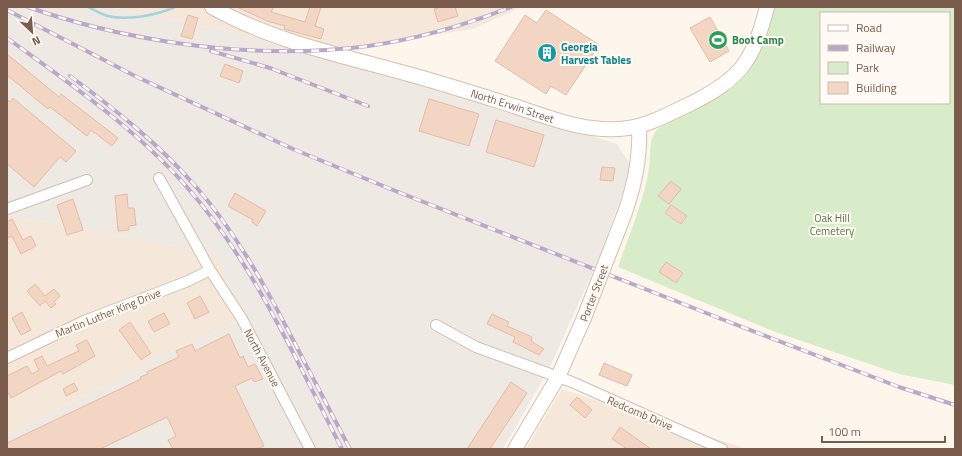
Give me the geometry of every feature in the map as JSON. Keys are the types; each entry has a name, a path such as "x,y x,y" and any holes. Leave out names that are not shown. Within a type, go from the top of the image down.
{"street":[{"name":"North Erwin Street","path":"212,7 270,34 451,86 571,124 607,130 639,126 700,99 733,78 746,63 754,50 767,7"},
{"name":"Porter Street","path":"515,449 558,377 584,318 619,228 635,182 639,126"},
{"name":"North Avenue","path":"159,178 210,270 242,319 310,449"},
{"path":"7,209 87,180"},
{"name":"Martin Luther King Drive","path":"7,358 78,324 188,281 210,270"},
{"name":"Redcomb Drive","path":"436,325 476,346 558,377 722,449"}],"shaded area":[{"path":"7,7 112,7 326,51 617,144 632,167 599,258 549,369 503,449 315,449 250,334 310,449 7,449 7,435 167,354 242,319 216,254 7,215"},
{"path":"112,7 522,7 473,29 326,51"},
{"path":"7,215 216,254 242,319 167,354 7,435"},
{"path":"562,389 747,449 526,449"}],"green space":[{"name":"Oak Hill Cemetery","path":"773,7 955,7 955,385 899,374 778,333 618,267 644,192 649,168 651,143 654,134 666,124 717,98 731,89 751,68 764,41"}],"building":[{"path":"237,7 274,7 271,12 305,22 310,7 321,7 315,26 324,29 321,39 284,29 285,26 267,21"},
{"path":"442,7 455,7 458,16 438,22 434,9"},
{"name":"Georgia Harvest Tables","path":"546,10 599,45 566,95 551,86 546,94 495,61 525,15 537,23"},
{"path":"188,15 198,18 192,39 181,36"},
{"path":"710,17 729,51 710,62 690,28"},
{"path":"7,54 59,97 61,94 118,138 112,146 91,130 87,136 50,107 48,109 7,75"},
{"path":"225,64 243,71 239,83 220,76"},
{"path":"13,98 76,151 66,162 60,157 34,187 7,164 7,99 10,102"},
{"path":"429,99 479,114 469,146 419,131"},
{"path":"496,120 544,135 534,167 486,152"},
{"path":"602,167 615,168 613,181 600,180"},
{"path":"671,181 681,189 669,204 658,196"},
{"path":"235,193 266,211 257,226 252,222 253,220 228,206"},
{"path":"127,194 128,208 134,208 136,225 129,226 129,230 118,231 115,196"},
{"path":"73,199 83,230 67,235 57,205"},
{"path":"671,205 687,216 681,224 665,213"},
{"path":"12,219 23,240 31,236 36,246 21,254 12,236 7,238 7,222"},
{"path":"666,262 683,273 676,283 659,272"},
{"path":"35,284 45,296 54,289 60,296 54,302 56,304 51,308 45,301 40,306 27,291"},
{"path":"200,296 209,312 195,319 187,303"},
{"path":"22,312 31,330 21,335 12,318"},
{"path":"164,313 170,324 154,332 148,321"},
{"path":"492,314 509,322 507,326 532,337 531,341 544,349 539,355 513,342 515,337 487,324"},
{"path":"130,322 151,353 141,360 119,330"},
{"path":"229,334 240,358 243,356 248,367 255,364 263,379 254,382 252,378 235,386 264,446 257,449 173,449 168,440 176,436 167,417 100,449 7,449 7,443 141,379 140,377 148,374 147,372 179,357 176,351 192,344 195,351"},
{"path":"87,340 95,356 63,374 61,371 11,398 7,390 7,376 27,366 32,374 39,370 34,360 42,356 47,366 79,351 76,345"},
{"path":"604,363 632,375 627,386 599,375"},
{"path":"511,382 527,393 490,449 467,449"},
{"path":"74,383 78,390 66,396 63,389"},
{"path":"577,397 592,410 585,418 570,405"},
{"path":"620,427 651,449 627,449 612,439"}],"waterway":[{"path":"88,7 108,16 124,18 151,15 175,7"}],"railway":[{"path":"28,7 99,28 175,43 251,50 289,51 350,48 397,41 444,30 511,7"},
{"path":"7,10 137,77 293,149 393,190 724,320 899,387 955,405"},
{"path":"7,38 101,107 145,145 186,186 210,215 253,279 290,347 342,449"},
{"path":"211,51 270,68 368,106"},
{"path":"70,76 121,115 153,143 183,172 211,205 237,241 260,278 350,449"}],"place":[{"name":"Boot Camp","path":"718,40"},
{"name":"Georgia Harvest Tables","path":"547,53"}]}
